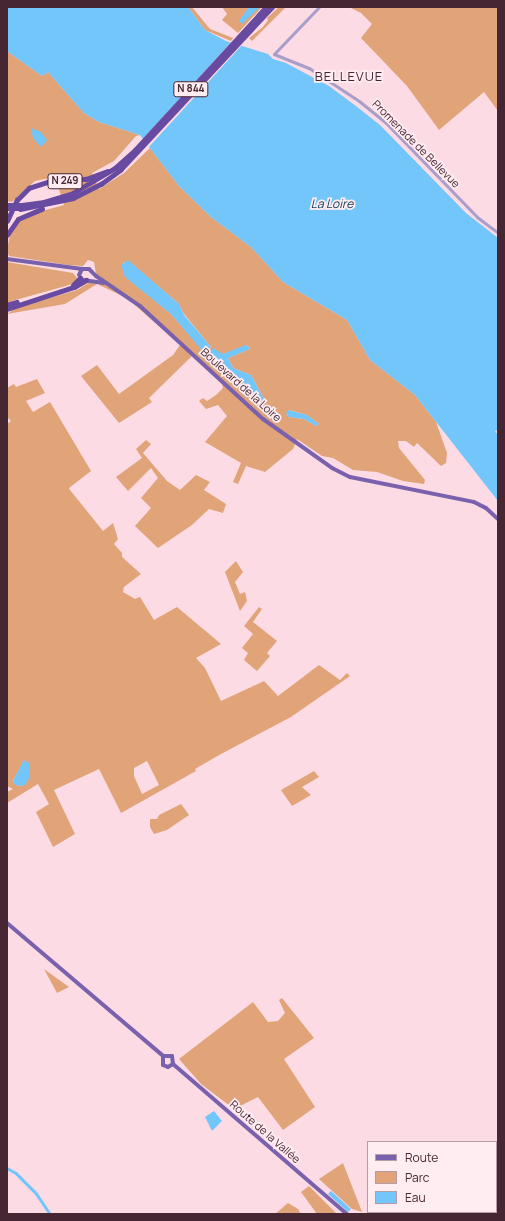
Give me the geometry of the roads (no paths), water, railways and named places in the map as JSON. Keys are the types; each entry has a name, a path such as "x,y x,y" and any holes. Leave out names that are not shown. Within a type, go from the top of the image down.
{"highway":[{"name":"N 844","path":"50,204 120,170 244,34 266,7"},
{"name":"N 844","path":"244,34 274,7"},
{"name":"N 844","path":"115,168 141,147"},
{"name":"N 249","path":"7,221 17,200 34,186 98,180 115,168"},
{"name":"N 844","path":"7,209 56,203 98,180"},
{"path":"7,235 12,224 22,216 50,204"},
{"name":"N 844","path":"7,205 21,207"},
{"path":"7,305 72,285 80,276"},
{"path":"7,309 74,287 87,280"}],"main road":[{"path":"9,259 67,268 82,268 80,276"},
{"name":"Boulevard de la Loire","path":"67,268 87,280 117,289"},
{"name":"Boulevard de la Loire","path":"82,268 87,268 154,317 263,419 332,468 350,477 474,502 486,508 498,519"},
{"path":"87,280 92,273"},
{"path":"7,923 163,1056 170,1055 173,1064 168,1067 163,1065 163,1056"},
{"name":"Route de la Vallée","path":"173,1064 346,1214"}],"street":[{"name":"Promenade de Bellevue","path":"319,7 274,54 309,68 359,101 386,123 477,217 498,233"}],"water":[{"name":"La Loire","path":"7,7 188,7 205,30 226,41 268,54 273,59 286,63 329,86 356,106 380,125 466,213 498,238 498,430 495,431 498,435 498,501 415,395 370,360 347,320 283,282 251,247 211,217 179,186 140,135 99,122 84,113 48,72 42,76 7,51"},
{"path":"249,7 260,7 242,24 239,21"},
{"path":"31,128 41,132 47,140 41,147 33,138"},
{"path":"128,260 179,304 184,315 211,347 205,354 171,314 125,277 121,265"},
{"path":"247,345 250,349 228,358 233,368 251,375 264,399 263,404 248,386 206,355 213,348 223,354"},
{"path":"288,410 307,415 319,424 316,426 304,419 289,417 286,414"},
{"path":"24,760 29,763 30,777 25,785 18,786 13,783"},
{"path":"214,1111 222,1121 212,1131 205,1117"},
{"path":"331,1191 351,1209 348,1212 328,1194"}],"waterway":[{"path":"7,1168 16,1173 36,1193 50,1214"}],"district":[{"name":"BELLEVUE","path":"349,76"}]}
